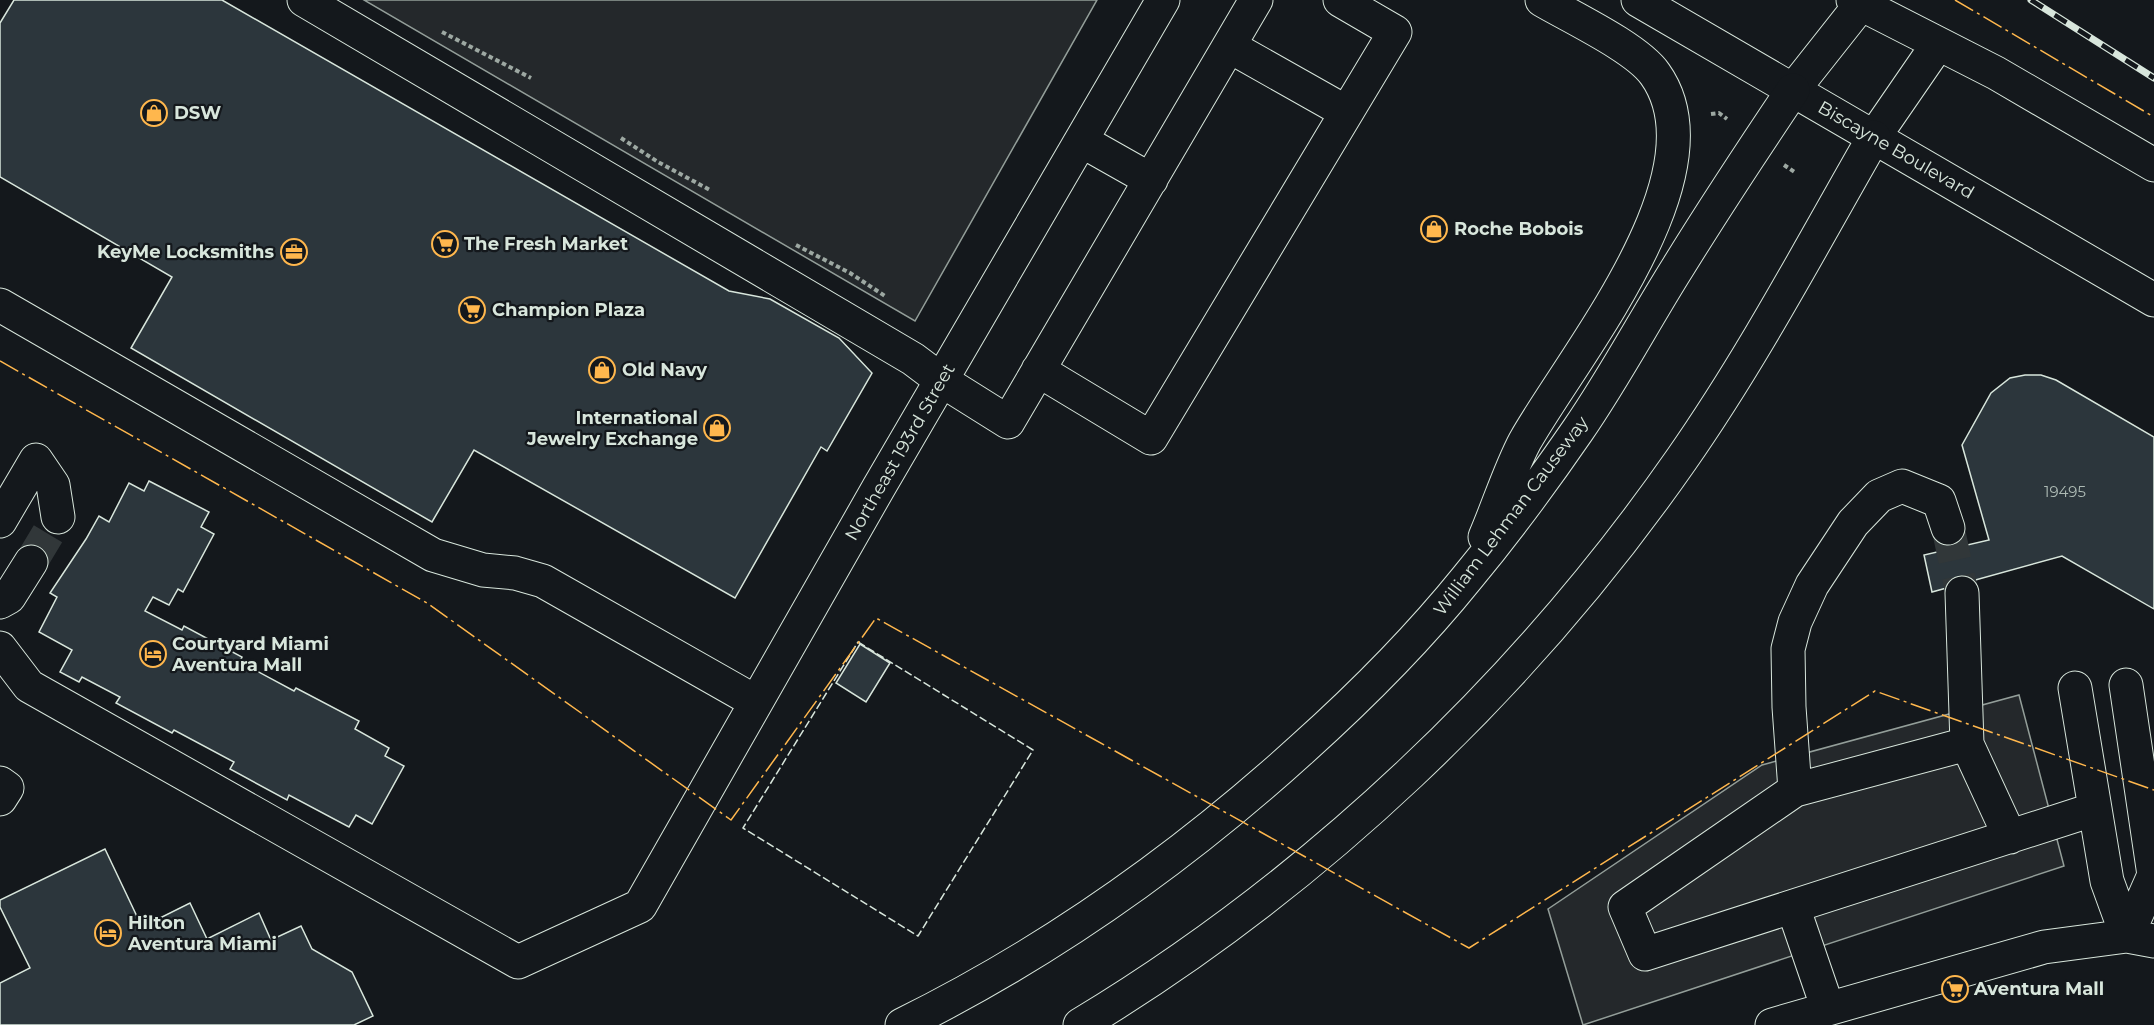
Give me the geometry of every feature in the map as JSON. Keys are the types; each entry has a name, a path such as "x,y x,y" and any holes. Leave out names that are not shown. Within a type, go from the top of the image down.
{"main road":[{"path":"304,0 913,359 941,380 1008,422 1256,0"},
{"name":"Northeast 193rd Street","path":"0,648 29,686 518,962 640,906 941,380 1163,0"},
{"path":"1038,370 1150,438 1395,32 1340,0"},
{"path":"1467,579 1525,442 1611,305 1657,216 1665,192 1672,145 1670,104 1664,89 1646,63 1542,0"},
{"name":"Biscayne Boulevard","path":"1638,0 2154,300"},
{"path":"1857,2 1996,73 2154,165"},
{"name":"William Lehman Causeway","path":"902,1025 971,989 1074,926 1115,899 1204,833 1255,792 1349,707 1398,656 1467,579 1580,428 1677,269 1793,90 1857,2"},
{"path":"1080,1025 1211,939 1299,869 1409,773 1533,647 1609,557 1682,459 1745,360 1874,137 1938,44"},
{"path":"1229,46 1346,112"},
{"path":"1082,141 1151,180"},
{"path":"0,305 433,555 483,570 515,573 543,581 756,702"},
{"path":"0,520 36,460 53,485 58,517"},
{"path":"1795,790 1789,706 1788,649 1795,622 1812,585 1854,523 1879,496 1902,486 1939,501 1948,528"},
{"path":"0,603 9,597 31,562"},
{"path":"1962,593 1967,744 2010,837"},
{"path":"2126,685 2154,875 2145,933"},
{"path":"2075,688 2107,881 2145,933"},
{"path":"1967,744 1795,790 1625,907 1644,954 2096,809"},
{"path":"0,783 7,788 0,799"},
{"path":"1793,907 1838,1013"},
{"path":"1772,1025 1838,1013 2044,947 2145,933"}],"path":[{"path":"442,32 531,78"},
{"path":"1711,114 1719,113 1727,119"},
{"path":"621,138 658,162 711,190"},
{"path":"1783,164 1796,173"},
{"path":"796,245 850,273 885,296"}],"shaded area":[{"path":"364,0 1097,0 915,321"},
{"path":"2019,695 2064,866 1583,1025 1548,909 1762,765"}],"building":[{"name":"Champion Plaza","path":"14,0 222,0 729,291 770,299 839,338 872,373 827,451 821,447 735,598 474,450 432,522 131,348 172,277 0,177 0,23"},
{"path":"2041,375 2056,380 2154,437 2154,609 2062,556 1932,592 1924,555 1989,540 1962,445 1991,393 2010,378"},
{"name":"Courtyard Miami Aventura Mall","path":"149,481 209,512 201,527 214,534 183,592 178,589 169,605 153,597 145,611 182,630 184,626 242,657 240,662 294,691 296,688 359,721 355,729 389,748 385,756 404,766 372,824 356,815 349,827 289,795 287,800 230,769 234,762 116,703 120,697 82,677 79,682 60,672 72,650 39,632 57,597 50,593 99,516 109,522 129,483 144,491"},
{"path":"860,644 890,663 866,702 836,683"},
{"name":"Hilton Aventura Miami","path":"105,849 142,927 190,903 207,939 259,913 271,940 301,926 312,949 352,972 373,1016 354,1025 0,1025 0,983 30,968 0,907 0,900"}],"tunnel":[{"path":"31,562 58,517"},
{"path":"1948,528 1962,593"}],"railway":[{"path":"2031,0 2154,78"}],"fence":[{"path":"858,642 1033,750 918,936 743,828 858,642"}],"power":[{"path":"1955,0 2154,117"},
{"path":"0,361 427,603 731,820 876,618 1469,948 1875,691 2154,790"}],"place":[{"name":"DSW","path":"154,113"},
{"name":"Roche Bobois","path":"1434,229"},
{"name":"The Fresh Market","path":"445,244"},
{"name":"KeyMe Locksmiths","path":"294,252"},
{"name":"Champion Plaza","path":"472,310"},
{"name":"Old Navy","path":"602,370"},
{"name":"International Jewelry Exchange","path":"717,428"},
{"name":"Courtyard Miami Aventura Mall","path":"153,654"},
{"name":"Hilton Aventura Miami","path":"108,933"},
{"name":"Aventura Mall","path":"1955,989"}]}
